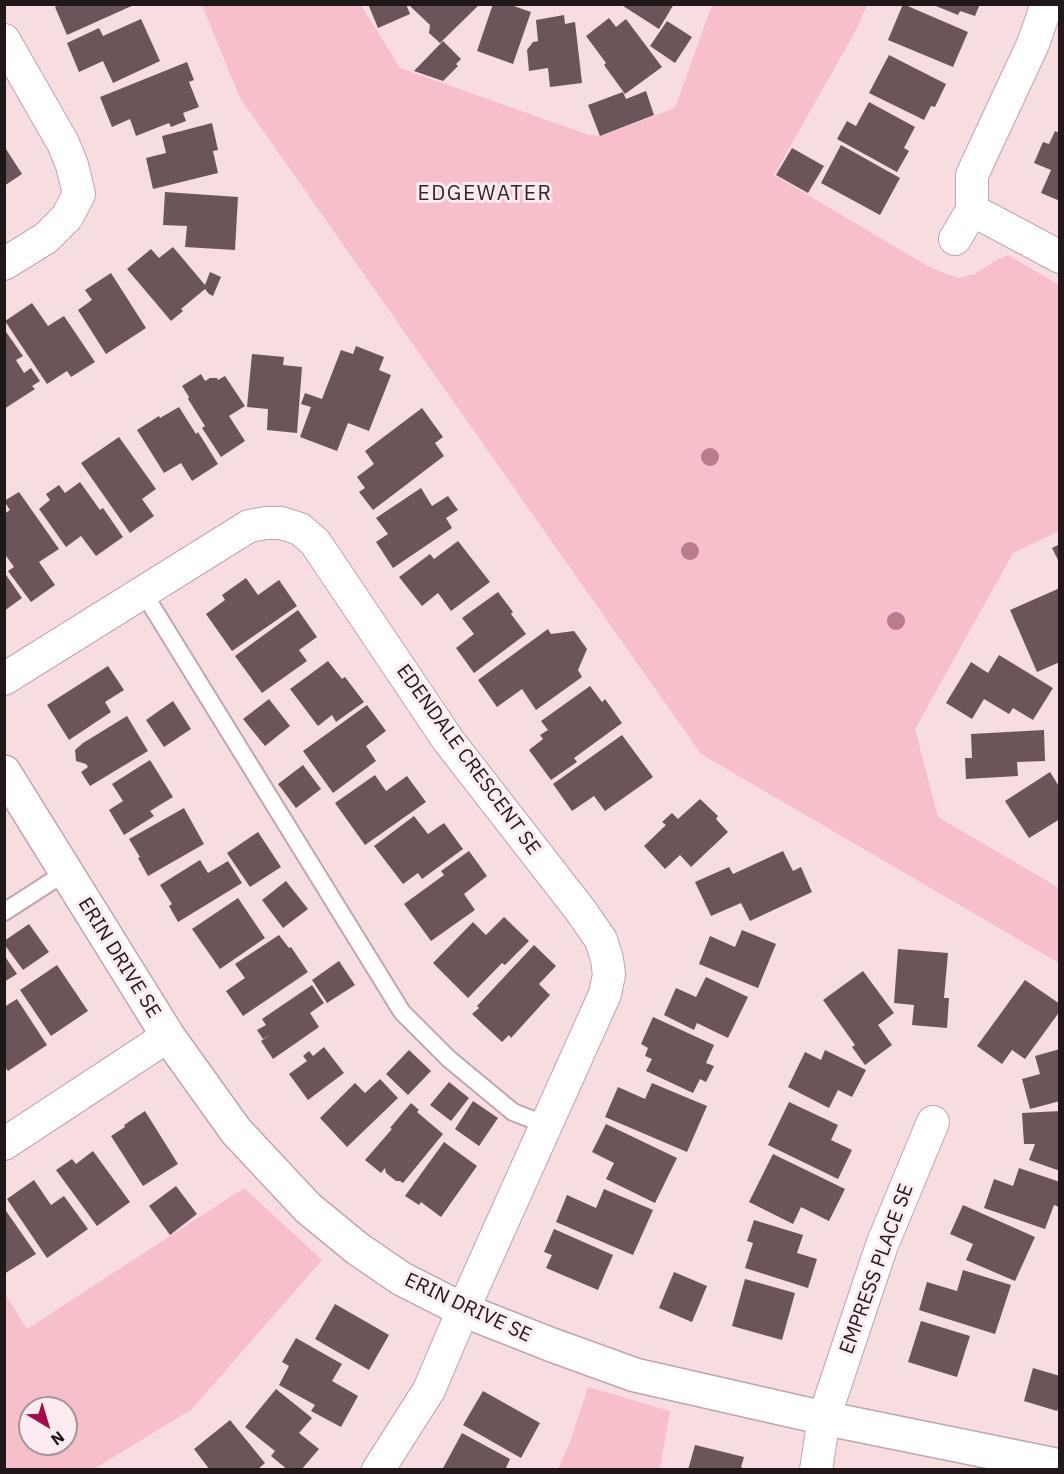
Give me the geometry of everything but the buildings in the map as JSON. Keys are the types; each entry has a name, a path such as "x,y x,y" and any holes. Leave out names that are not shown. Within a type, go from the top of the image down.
{"street":[{"path":"955,239 972,210 972,175 1033,44 1047,4"},
{"path":"4,40 63,143 72,165 79,194 67,217 46,238 4,264"},
{"path":"972,210 1059,257"},
{"name":"EDENDALE CRESCENT SE","path":"4,679 249,526 281,523 300,529 315,542 448,740 601,940 609,975 605,994 429,1390 378,1470"},
{"name":"ERIN DRIVE SE","path":"4,772 168,1036 236,1131 308,1208 358,1249 402,1279 463,1310 635,1375 824,1418 1059,1466"},
{"path":"4,1143 168,1036"},
{"name":"EMPRESS PLACE SE","path":"816,1470 824,1418 882,1245 933,1122"}],"lane":[{"path":"143,592 402,1012 449,1059 513,1112 546,1125"},
{"path":"4,912 66,872"}],"shaded area":[{"path":"202,5 361,5 400,68 589,135 602,136 675,108 712,5 867,5 856,30 774,175 926,265 946,274 959,278 975,274 1008,255 1059,285 1059,531 1013,553 915,729 938,817 1059,888 1059,963 701,754 240,98"},
{"path":"244,1188 322,1260 192,1409 94,1469 5,1469 5,1294 27,1329"},
{"path":"588,1387 670,1411 660,1469 558,1469 570,1442"}],"district":[{"name":"EDGEWATER","path":"485,194"}]}
